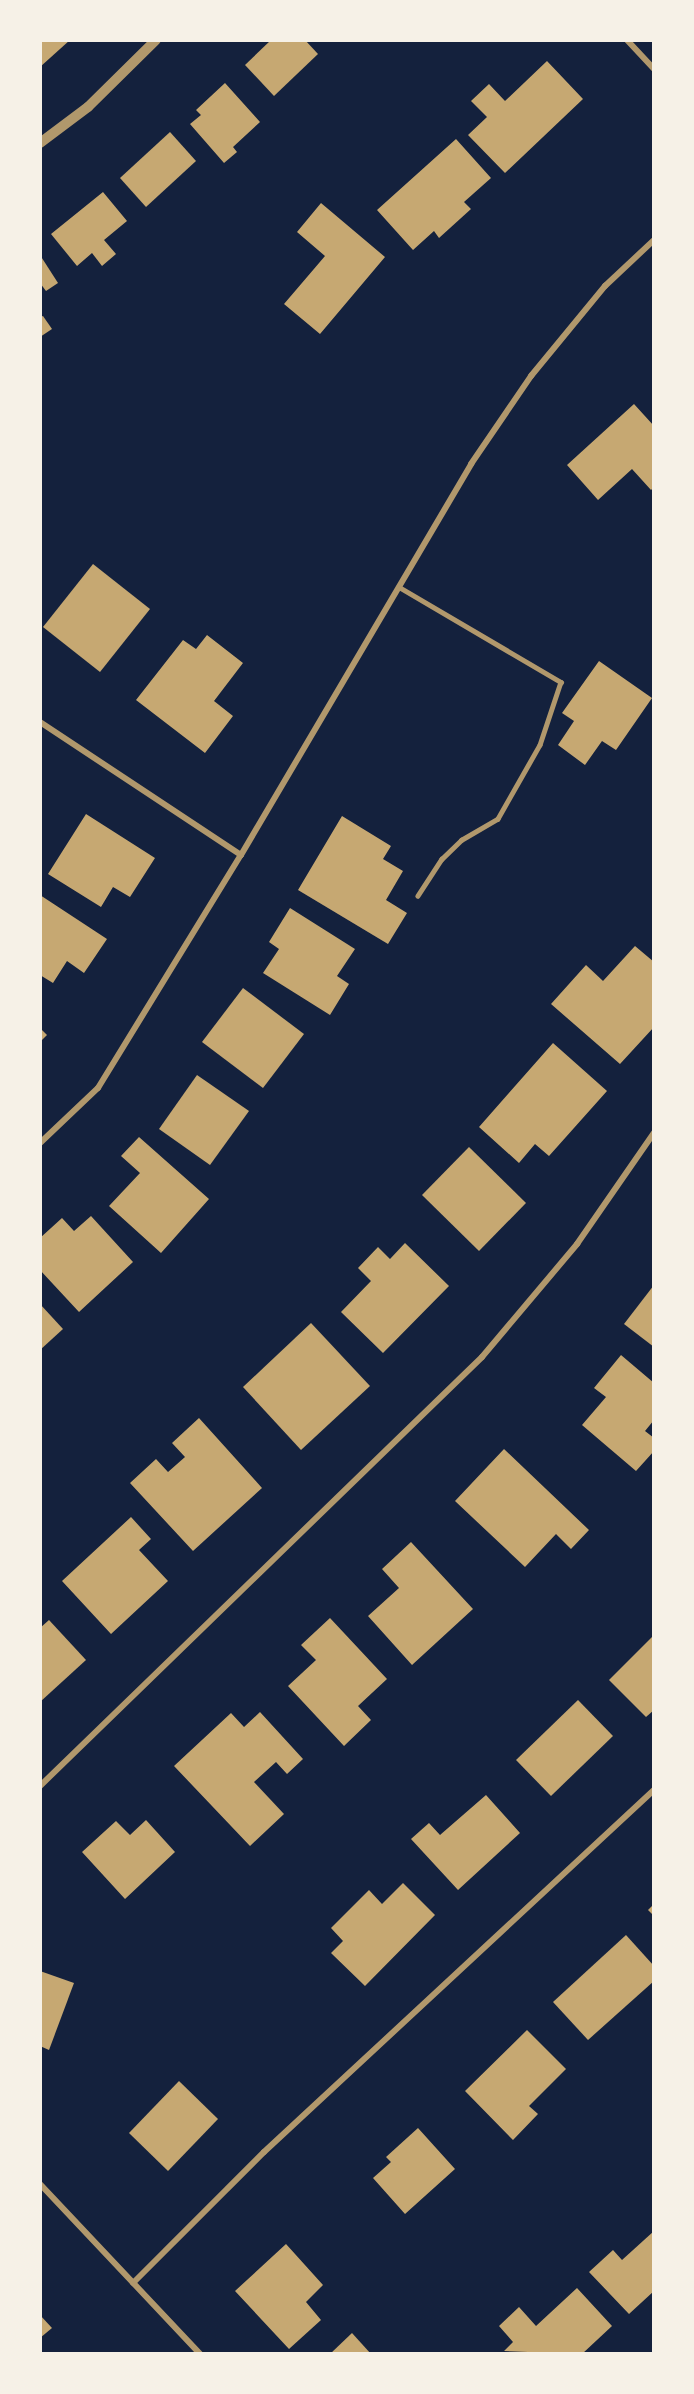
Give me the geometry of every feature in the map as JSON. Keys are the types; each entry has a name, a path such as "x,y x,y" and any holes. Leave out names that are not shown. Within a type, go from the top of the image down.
{"street":[{"path":"40,143 88,107 156,40"},
{"path":"627,40 654,69"},
{"path":"40,1143 98,1088 241,855 471,464 531,376 605,286 654,240"},
{"path":"40,722 241,855"},
{"path":"40,1786 482,1358 577,1244 654,1133"},
{"path":"133,2283 264,2152 654,1790"},
{"path":"40,2184 200,2354"}],"lane":[{"path":"399,587 561,682 540,746 498,819 462,840 442,859 418,896"}],"building":[{"path":"40,40 70,40 40,67"},
{"path":"271,40 305,40 318,54 274,96 245,65"},
{"path":"547,61 583,99 505,173 468,135 487,117 471,101 489,84 505,101"},
{"path":"225,83 260,122 233,147 237,152 224,163 190,124 201,115 196,110"},
{"path":"170,132 196,161 146,207 120,178"},
{"path":"456,139 491,178 464,202 471,209 439,238 434,231 413,250 377,210"},
{"path":"103,192 127,221 104,240 116,254 102,266 92,253 77,266 51,234"},
{"path":"321,203 385,257 320,334 284,304 325,256 297,232"},
{"path":"40,255 58,283 46,291 40,283"},
{"path":"43,316 52,329 40,337 40,317"},
{"path":"634,404 654,426 654,487 651,490 632,469 598,500 567,465"},
{"path":"93,564 150,609 100,672 43,627"},
{"path":"207,635 243,663 214,701 233,716 205,753 136,700 183,640 196,649"},
{"path":"599,661 652,698 616,750 602,741 585,765 558,745 574,721 562,713"},
{"path":"86,814 155,858 130,897 113,887 101,907 48,874"},
{"path":"342,816 391,846 383,859 403,871 386,900 407,913 388,944 298,890"},
{"path":"40,895 107,939 84,973 67,961 53,983 40,975"},
{"path":"290,908 355,949 337,976 349,984 330,1015 263,973 279,949 269,942"},
{"path":"635,946 654,962 654,1027 620,1064 551,1004 586,965 603,981"},
{"path":"243,988 304,1034 263,1088 202,1042"},
{"path":"40,1028 47,1035 40,1042"},
{"path":"553,1043 607,1091 549,1156 535,1144 519,1163 479,1127"},
{"path":"197,1075 249,1111 210,1165 159,1129"},
{"path":"139,1137 209,1199 161,1253 109,1206 140,1173 121,1156"},
{"path":"469,1147 526,1203 479,1251 422,1195"},
{"path":"91,1216 133,1262 79,1312 40,1270 40,1238 62,1218 74,1231"},
{"path":"405,1243 449,1286 383,1353 341,1312 371,1281 358,1268 378,1247 390,1259"},
{"path":"654,1285 654,1347 624,1324"},
{"path":"40,1304 63,1329 40,1350"},
{"path":"311,1323 370,1386 301,1450 243,1387"},
{"path":"621,1355 654,1383 654,1420 645,1431 654,1438 654,1451 636,1471 582,1425 606,1397 594,1388"},
{"path":"199,1418 262,1488 193,1551 130,1483 156,1459 168,1472 185,1457 172,1443"},
{"path":"504,1449 589,1530 571,1549 556,1534 525,1567 455,1501"},
{"path":"131,1517 151,1539 139,1550 168,1581 111,1634 62,1581"},
{"path":"411,1542 473,1609 412,1665 368,1616 399,1588 382,1569"},
{"path":"330,1618 387,1679 358,1706 371,1720 344,1746 288,1686 316,1660 301,1645"},
{"path":"49,1620 86,1660 40,1702 40,1628"},
{"path":"654,1635 654,1710 646,1717 609,1680"},
{"path":"578,1700 613,1736 551,1796 516,1760"},
{"path":"260,1712 303,1759 287,1774 276,1762 254,1782 284,1814 250,1846 174,1766 231,1713 244,1727"},
{"path":"486,1795 520,1833 458,1890 411,1839 429,1823 440,1835"},
{"path":"146,1820 175,1852 125,1899 82,1852 116,1821 130,1835"},
{"path":"403,1883 435,1915 365,1986 331,1953 343,1941 331,1928 369,1890 382,1904"},
{"path":"654,1904 654,1916 648,1910"},
{"path":"626,1935 654,1966 654,1981 588,2040 553,2002"},
{"path":"40,1971 74,1983 49,2050 40,2046"},
{"path":"527,2030 566,2069 529,2106 538,2114 513,2140 465,2091"},
{"path":"179,2081 218,2119 168,2171 129,2133"},
{"path":"418,2128 455,2169 405,2214 373,2178 391,2162 386,2157"},
{"path":"654,2231 654,2291 629,2314 589,2272 613,2250 622,2260"},
{"path":"286,2244 323,2285 306,2302 321,2320 289,2349 235,2291"},
{"path":"577,2288 612,2326 582,2354 504,2351 513,2342 499,2326 519,2307 536,2326"},
{"path":"40,2315 52,2328 40,2338"},
{"path":"352,2333 371,2354 330,2354"}]}
